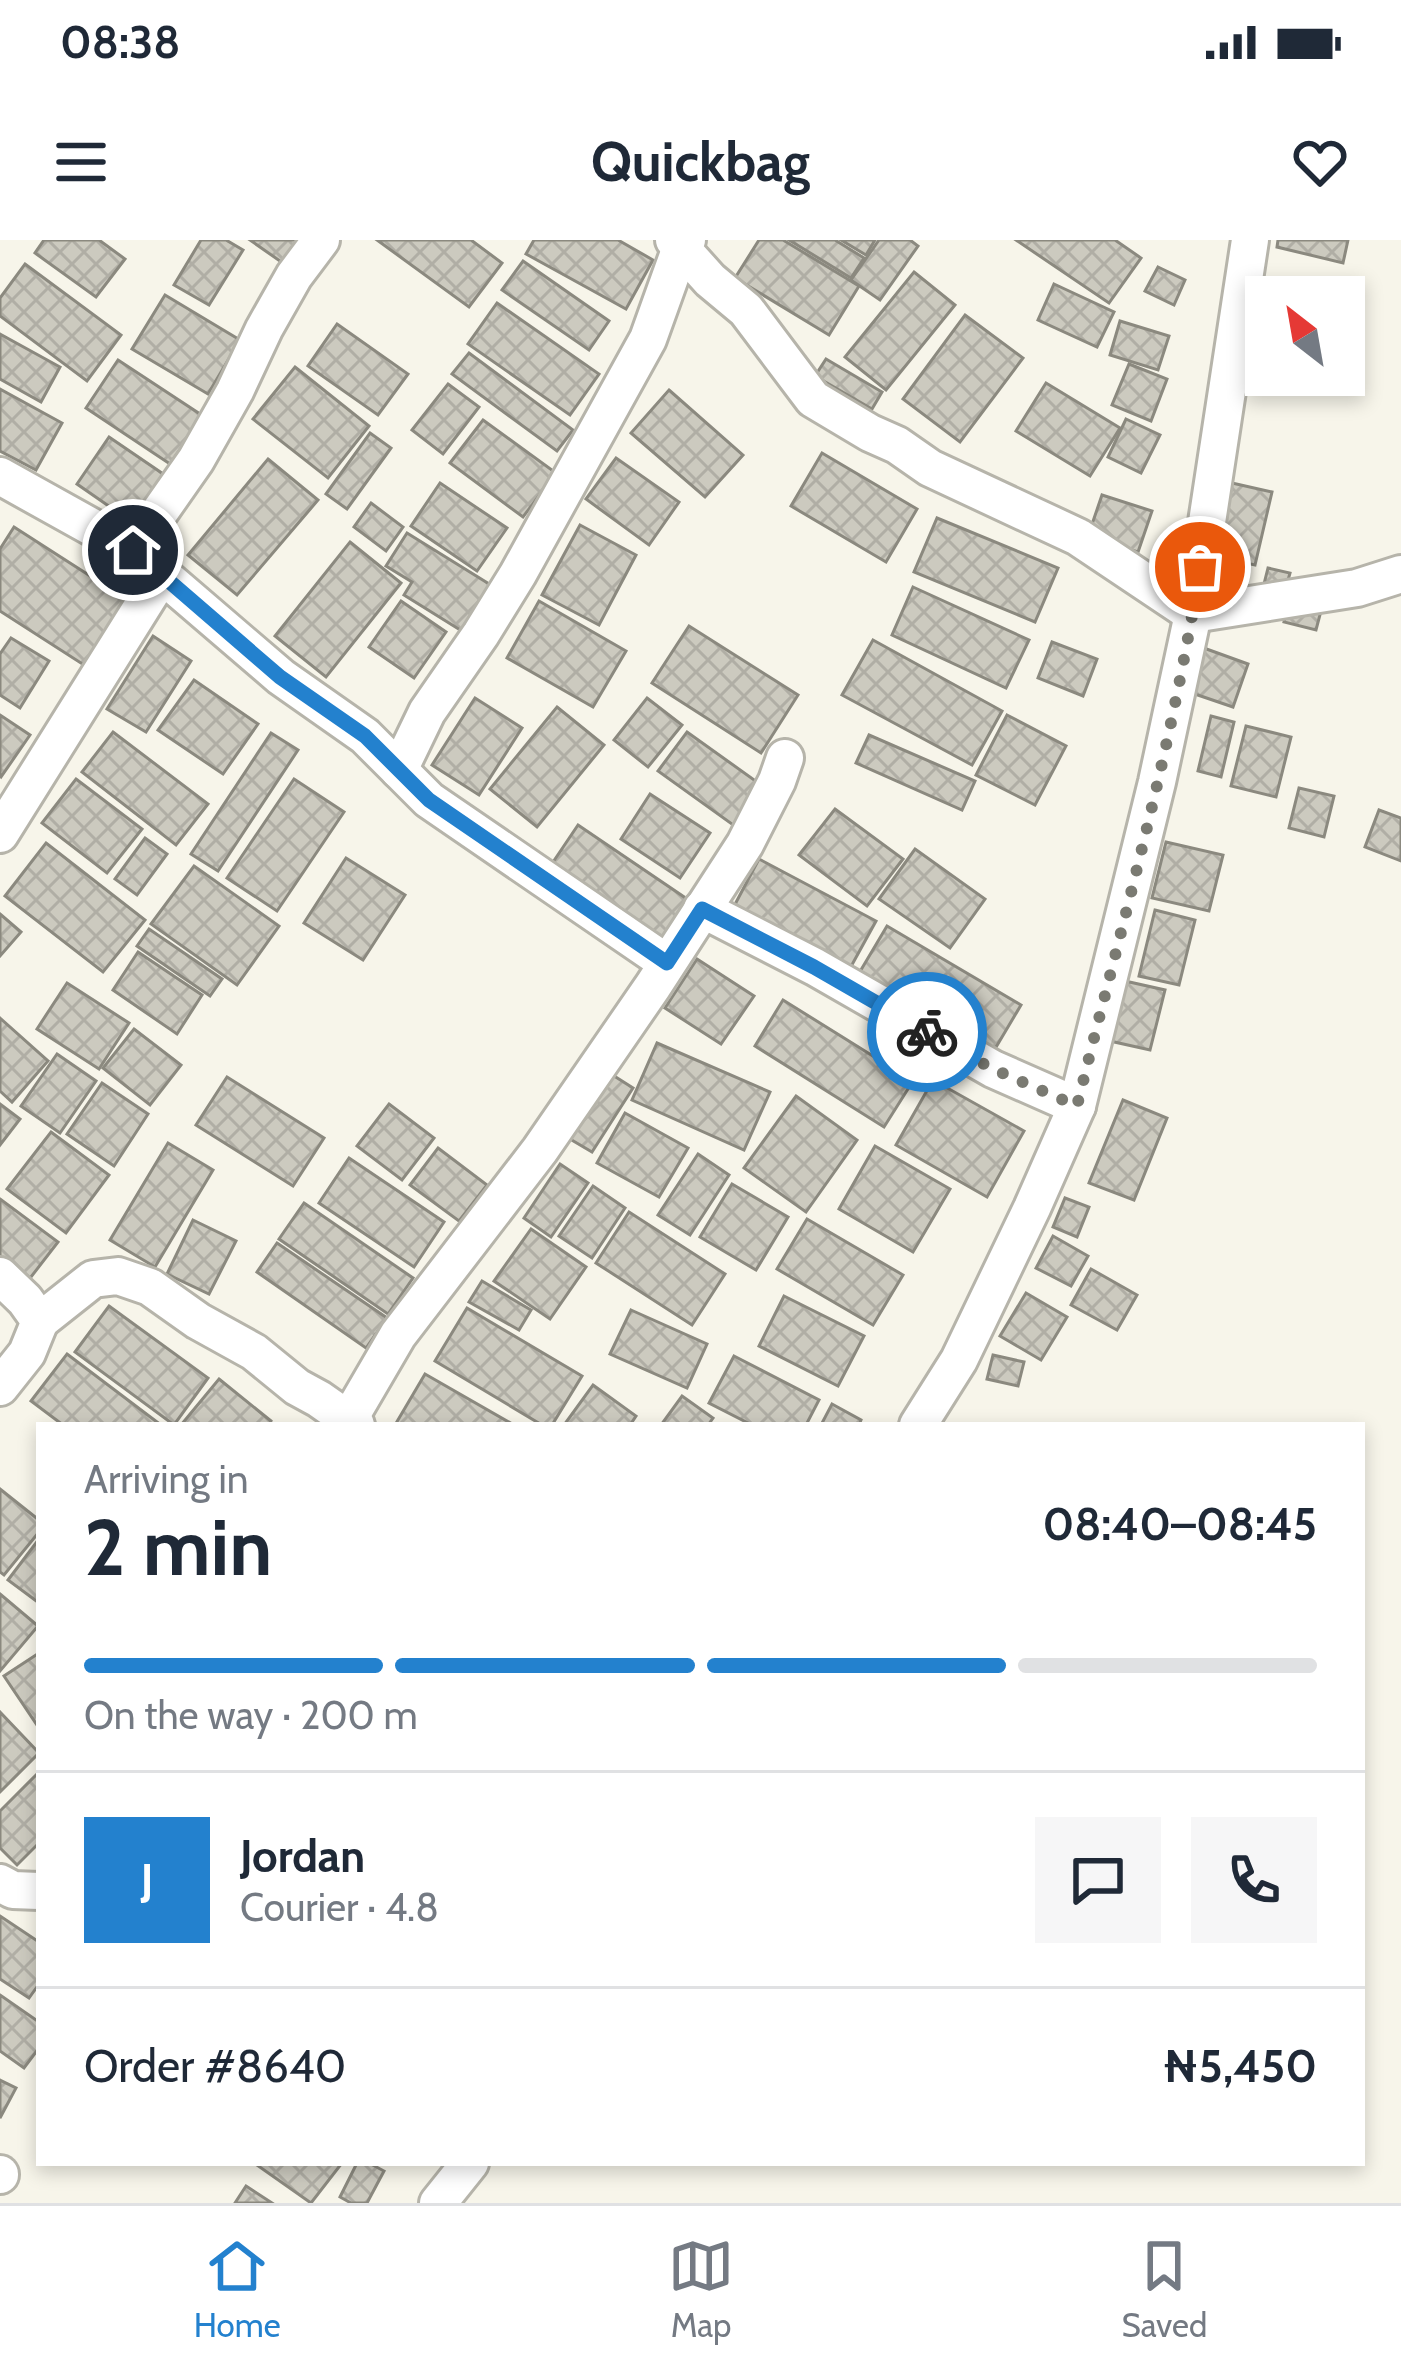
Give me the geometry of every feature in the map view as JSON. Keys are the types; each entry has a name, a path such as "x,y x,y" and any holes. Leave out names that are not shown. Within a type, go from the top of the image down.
{"street":[{"path":"133,550 196,460 264,328 321,240"},
{"path":"920,1422 959,1360 1077,1106 1193,614 1250,240"},
{"path":"680,242 710,280 746,310 813,399 930,468 1078,537 1193,614 1357,588 1401,574"},
{"path":"398,770 427,712 518,574 647,339 680,242"},
{"path":"0,476 133,550 280,677 365,736 429,800 667,963"},
{"path":"0,834 162,575"},
{"path":"0,1388 27,1353 40,1321 93,1279 118,1276 149,1287 254,1352 352,1422 398,1335 633,1017 745,844 785,758"},
{"path":"702,909 993,1069 1077,1106"},
{"path":"0,1276 40,1321"},
{"path":"0,1883 13,1890 36,1891"},
{"path":"438,2203 468,2166"}],"building":[{"path":"44,240 99,240 125,259 96,297 35,253"},
{"path":"201,240 226,240 243,250 209,305 174,285"},
{"path":"250,240 305,240 287,266"},
{"path":"377,240 471,240 502,263 469,307"},
{"path":"534,240 618,240 653,260 626,309 526,254"},
{"path":"759,240 783,240 859,286 829,335 735,278"},
{"path":"789,240 835,240 864,258 851,278"},
{"path":"841,240 875,240 866,255"},
{"path":"879,240 910,240 918,246 880,300 851,280"},
{"path":"1016,240 1115,240 1141,258 1109,303"},
{"path":"1278,240 1348,240 1343,263 1277,247"},
{"path":"523,261 609,321 589,350 502,290"},
{"path":"25,264 121,335 87,381 0,316 0,298"},
{"path":"1158,267 1185,280 1174,305 1145,291"},
{"path":"914,272 955,305 886,390 845,357"},
{"path":"1054,284 1114,312 1097,347 1038,320"},
{"path":"165,295 240,340 208,394 132,349"},
{"path":"497,303 599,374 570,415 468,344"},
{"path":"965,315 1023,358 960,442 903,399"},
{"path":"1120,321 1169,336 1158,370 1110,355"},
{"path":"337,324 408,374 378,415 308,366"},
{"path":"0,334 60,367 41,402 0,379"},
{"path":"469,353 573,430 557,451 452,374"},
{"path":"826,359 882,392 872,409 815,376"},
{"path":"118,360 203,416 170,464 86,408"},
{"path":"1129,364 1167,379 1151,421 1112,405"},
{"path":"295,367 369,426 328,478 253,419"},
{"path":"1046,383 1120,428 1090,476 1016,431"},
{"path":"448,384 479,407 443,454 412,430"},
{"path":"0,389 62,423 36,470 0,451"},
{"path":"669,390 743,455 705,497 631,433"},
{"path":"1126,419 1160,435 1141,473 1108,457"},
{"path":"483,420 556,473 523,517 450,463"},
{"path":"370,433 391,448 347,509 326,494"},
{"path":"109,437 169,478 136,525 77,484"},
{"path":"822,453 917,509 886,562 791,506"},
{"path":"616,458 679,502 649,545 586,499"},
{"path":"268,459 318,500 237,595 188,555"},
{"path":"440,483 507,528 477,571 411,526"},
{"path":"1232,483 1272,492 1255,565 1214,556"},
{"path":"1102,495 1152,511 1138,552 1088,536"},
{"path":"371,503 403,527 386,551 354,527"},
{"path":"937,518 1058,568 1035,622 914,572"},
{"path":"580,525 636,555 599,625 542,595"},
{"path":"14,527 126,599 84,665 0,611 0,549"},
{"path":"407,533 494,587 465,633 404,595 412,582 386,566"},
{"path":"350,542 401,583 326,677 275,636"},
{"path":"1268,568 1290,573 1282,602 1261,596"},
{"path":"913,587 1029,640 1006,688 892,635"},
{"path":"1290,599 1322,607 1316,630 1284,622"},
{"path":"401,601 446,632 414,678 369,647"},
{"path":"539,601 626,651 593,707 507,658"},
{"path":"689,626 798,695 761,753 652,683"},
{"path":"153,636 191,661 146,732 107,709"},
{"path":"11,638 49,661 20,708 0,695 0,654"},
{"path":"873,640 1002,711 972,765 842,695"},
{"path":"1052,642 1097,659 1083,696 1038,678"},
{"path":"1201,647 1248,664 1233,707 1186,691"},
{"path":"194,680 258,724 223,774 158,730"},
{"path":"475,698 522,728 479,795 432,765"},
{"path":"647,698 682,725 648,767 614,740"},
{"path":"557,707 604,745 537,827 490,789"},
{"path":"0,715 30,735 1,777 0,776"},
{"path":"1007,715 1066,746 1035,805 976,775"},
{"path":"1211,716 1234,722 1221,777 1198,771"},
{"path":"1246,726 1291,737 1276,797 1231,786"},
{"path":"113,732 208,804 176,845 82,772"},
{"path":"687,732 764,787 736,827 658,771"},
{"path":"271,733 298,750 218,871 191,854"},
{"path":"869,735 975,781 962,810 856,763"},
{"path":"76,779 142,829 107,873 42,823"},
{"path":"294,779 344,812 277,911 227,878"},
{"path":"1299,788 1334,796 1324,837 1289,828"},
{"path":"650,794 710,833 680,878 621,839"},
{"path":"835,809 903,859 867,906 799,855"},
{"path":"1379,810 1401,818 1401,861 1365,847"},
{"path":"578,825 690,901 661,944 549,868"},
{"path":"145,838 167,854 137,895 115,879"},
{"path":"1166,842 1223,855 1209,911 1152,898"},
{"path":"46,843 145,920 103,972 5,896"},
{"path":"915,849 985,899 950,948 879,899"},
{"path":"346,858 405,895 363,960 304,923"},
{"path":"759,859 876,921 848,972 732,910"},
{"path":"194,866 279,926 237,985 151,924"},
{"path":"1155,910 1195,920 1179,985 1139,976"},
{"path":"0,914 21,932 0,956"},
{"path":"887,926 1021,1005 989,1059 855,980"},
{"path":"149,929 222,979 210,996 137,946"},
{"path":"138,952 202,995 177,1034 113,990"},
{"path":"697,959 754,996 721,1044 665,1008"},
{"path":"1125,981 1165,990 1150,1050 1110,1041"},
{"path":"67,983 129,1023 99,1069 37,1029"},
{"path":"783,1000 913,1081 884,1127 755,1046"},
{"path":"0,1018 48,1061 12,1102 0,1091"},
{"path":"134,1029 181,1065 150,1105 103,1068"},
{"path":"657,1043 770,1092 744,1150 632,1100"},
{"path":"57,1054 96,1081 60,1133 21,1106"},
{"path":"611,1074 633,1088 592,1152 570,1139"},
{"path":"227,1077 324,1138 293,1186 196,1125"},
{"path":"933,1080 1024,1131 987,1197 896,1145"},
{"path":"102,1083 148,1114 114,1166 67,1134"},
{"path":"796,1096 857,1140 806,1212 744,1168"},
{"path":"1123,1100 1167,1118 1134,1200 1089,1183"},
{"path":"0,1104 20,1119 0,1145"},
{"path":"389,1104 434,1138 402,1180 357,1146"},
{"path":"625,1113 688,1148 659,1197 597,1163"},
{"path":"51,1132 109,1175 66,1233 7,1189"},
{"path":"168,1143 213,1170 155,1267 110,1240"},
{"path":"875,1146 950,1189 913,1252 839,1209"},
{"path":"438,1148 487,1185 459,1221 410,1185"},
{"path":"698,1154 729,1175 690,1235 658,1215"},
{"path":"349,1158 444,1222 414,1267 319,1203"},
{"path":"560,1164 588,1183 551,1237 524,1218"},
{"path":"732,1184 788,1217 756,1270 700,1237"},
{"path":"593,1186 625,1208 592,1258 559,1236"},
{"path":"1065,1198 1089,1207 1077,1237 1053,1227"},
{"path":"0,1199 58,1242 24,1286 0,1268"},
{"path":"304,1203 413,1278 388,1314 279,1239"},
{"path":"629,1212 725,1274 692,1325 596,1263"},
{"path":"807,1219 903,1275 873,1325 777,1269"},
{"path":"193,1220 236,1241 209,1294 167,1274"},
{"path":"531,1229 586,1267 550,1319 494,1281"},
{"path":"1053,1236 1088,1256 1071,1286 1036,1268"},
{"path":"277,1243 387,1318 366,1348 257,1272"},
{"path":"1091,1269 1137,1295 1117,1330 1071,1305"},
{"path":"482,1281 531,1310 519,1330 469,1302"},
{"path":"1026,1293 1067,1317 1041,1360 1000,1336"},
{"path":"784,1296 864,1336 838,1386 759,1346"},
{"path":"109,1306 208,1378 176,1422 170,1422 75,1352"},
{"path":"467,1308 582,1376 554,1422 537,1422 435,1361"},
{"path":"631,1310 707,1344 687,1388 610,1354"},
{"path":"67,1354 157,1422 59,1422 31,1401"},
{"path":"993,1355 1024,1362 1018,1386 987,1379"},
{"path":"734,1356 819,1400 808,1422 746,1422 709,1403"},
{"path":"425,1374 509,1422 397,1422"},
{"path":"219,1379 271,1421 270,1422 183,1422"},
{"path":"593,1385 636,1416 632,1422 566,1422"},
{"path":"682,1396 713,1418 710,1422 663,1422"},
{"path":"832,1404 861,1420 860,1422 823,1422"},
{"path":"0,1489 36,1518 36,1536 4,1575 0,1572"},
{"path":"36,1543 36,1601 8,1580"},
{"path":"0,1594 36,1628 0,1671"},
{"path":"36,1655 36,1724 4,1676"},
{"path":"0,1712 36,1750 36,1756 0,1792"},
{"path":"36,1775 36,1846 17,1865 0,1848 0,1811"},
{"path":"0,1916 36,1940 36,1988 29,1998 0,1979"},
{"path":"0,1995 36,2020 36,2052 24,2068 0,2051"},
{"path":"0,2080 16,2088 0,2118"},
{"path":"258,2166 340,2166 311,2203"},
{"path":"356,2166 384,2171 367,2203 340,2197"},
{"path":"246,2186 272,2203 235,2203"}],"way so far":[{"path":"927,1032 993,1069 1077,1106 1157,782 1200,567"}],"route":[{"path":"133,550 280,677 365,736 429,800 667,963 702,909 927,1032"}]}
